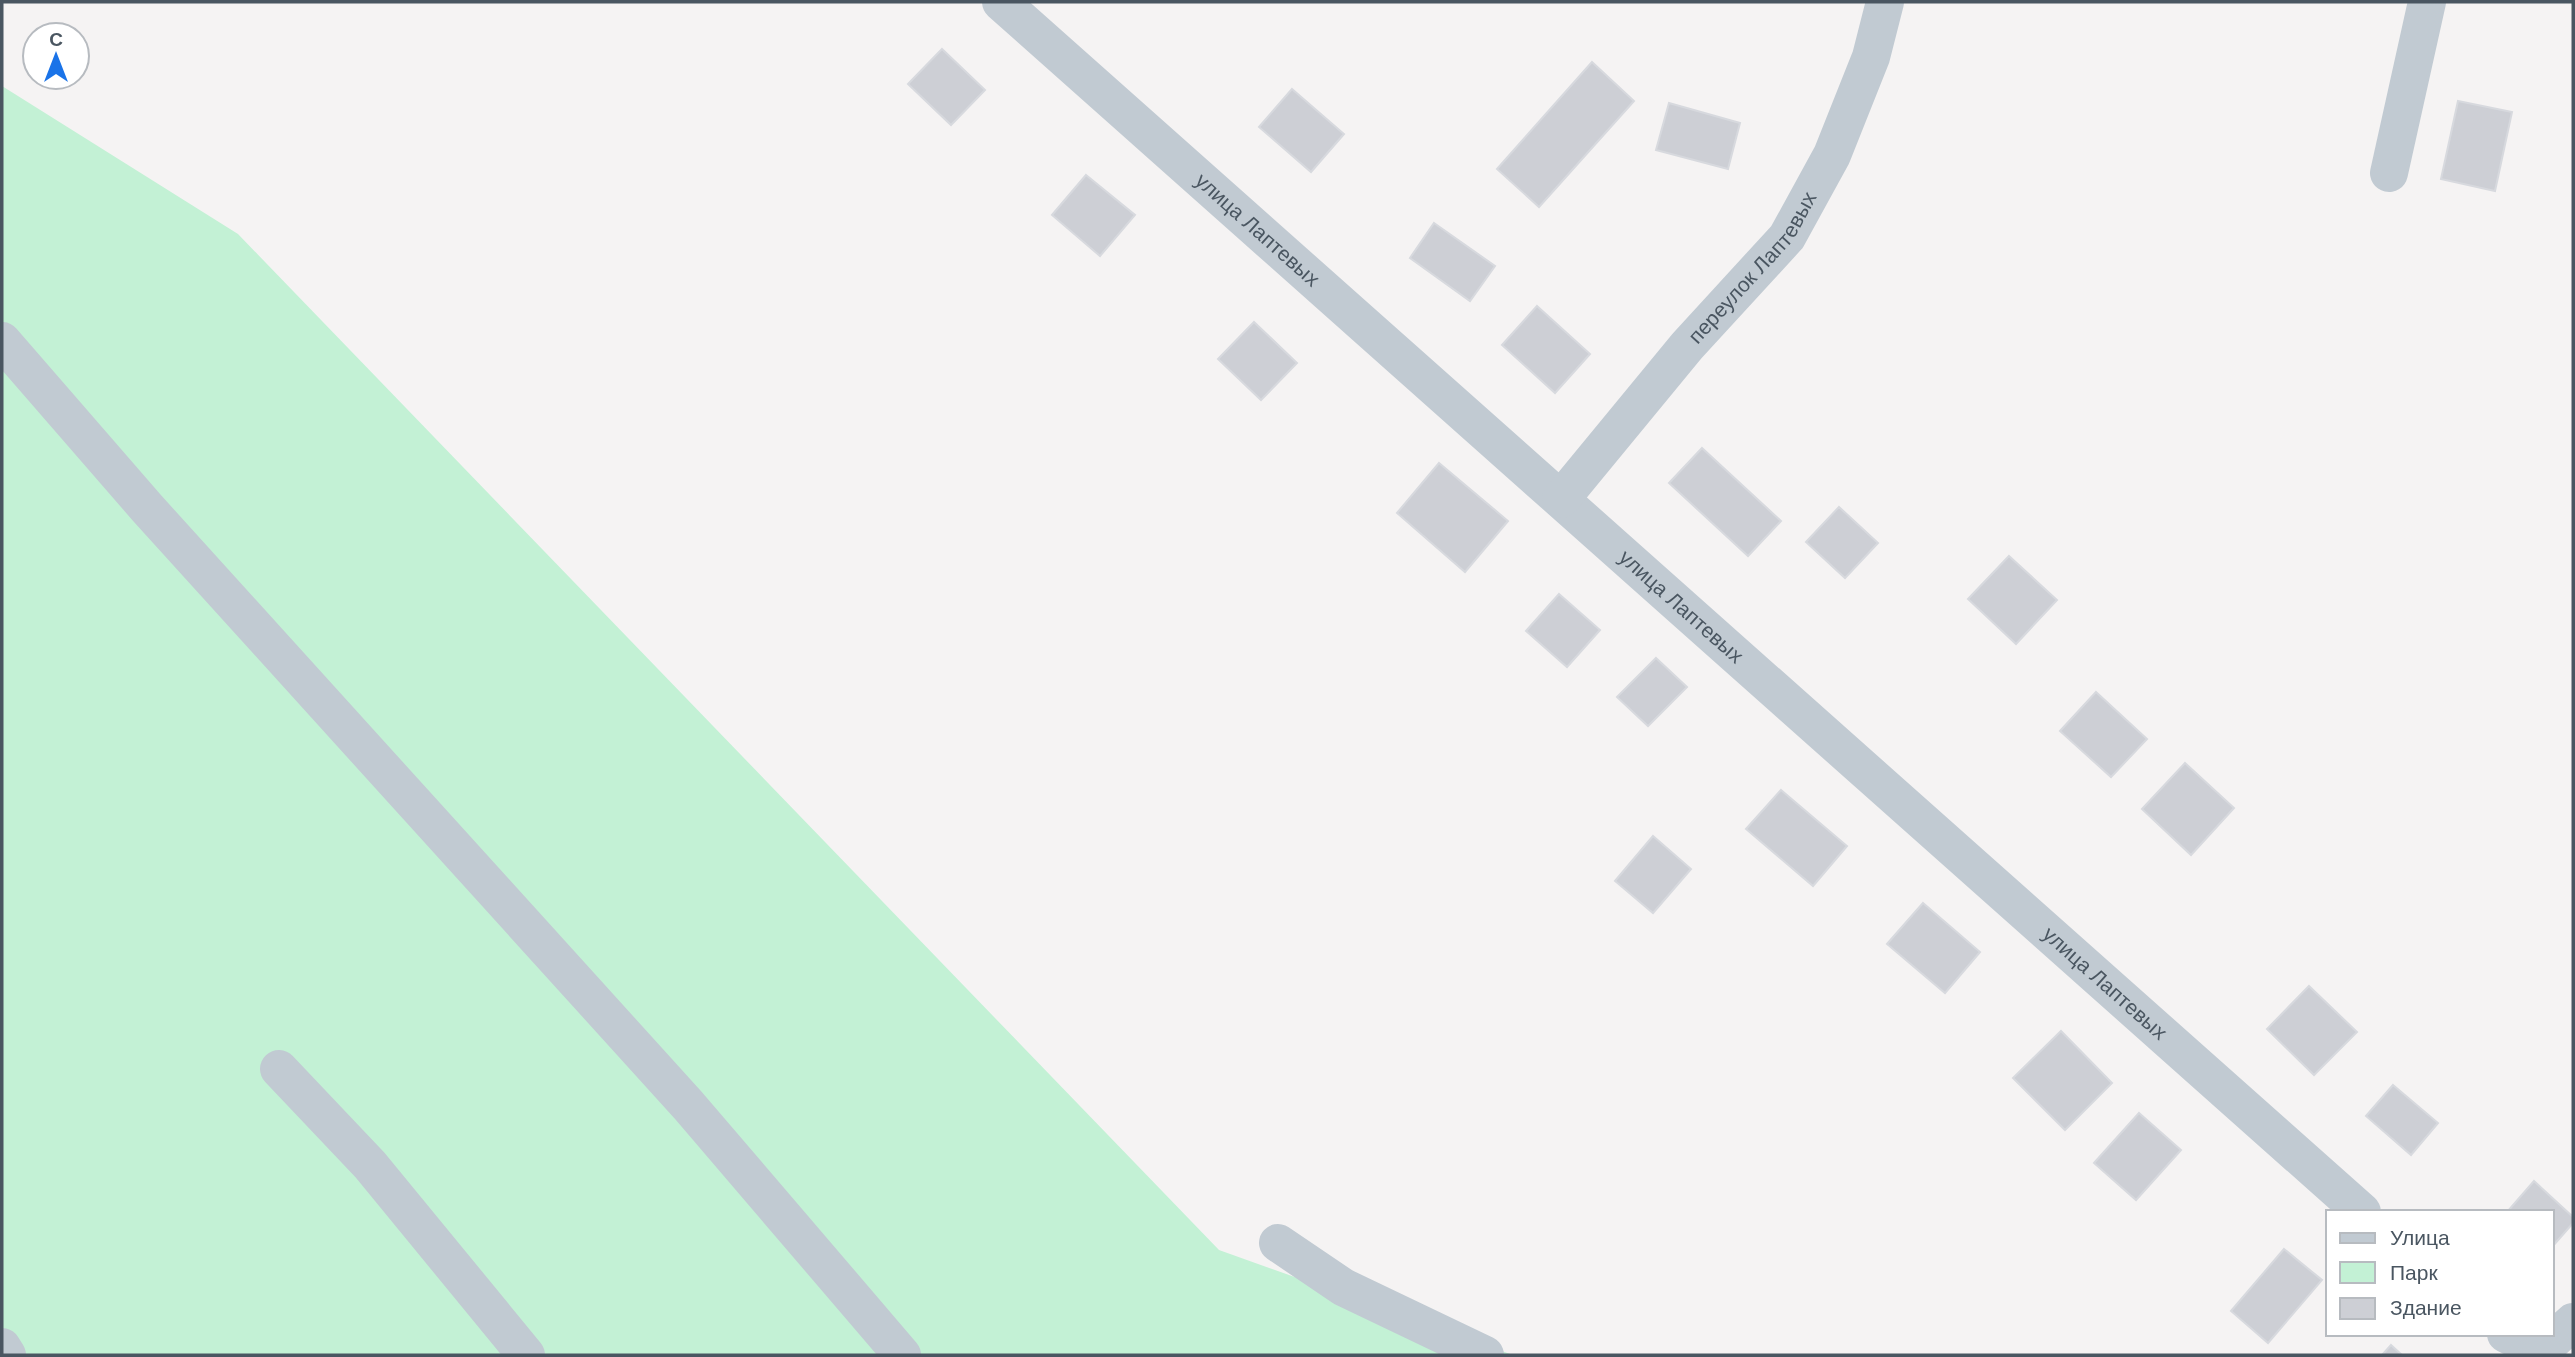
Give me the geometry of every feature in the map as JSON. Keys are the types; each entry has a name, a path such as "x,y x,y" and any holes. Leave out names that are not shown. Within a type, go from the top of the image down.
{"street":[{"name":"улица Лаптевых","path":"1002,2 2360,1210"},
{"name":"переулок Лаптевых","path":"1561,499 1687,346 1787,237 1832,155 1871,57 1885,2"},
{"path":"2389,173 2427,2"},
{"path":"2,341 148,508 688,1105 902,1355"},
{"path":"279,1069 370,1165 526,1355"},
{"path":"1278,1243 1343,1287 1485,1355"},
{"path":"2510,1336 2541,1353 2573,1322"},
{"path":"2,1347 8,1355"}],"green space":[{"path":"2,86 238,234 1219,1250 1513,1355 2,1355"}],"building":[{"path":"942,49 985,90 951,125 908,84"},
{"path":"1592,62 1634,101 1539,207 1497,169"},
{"path":"1292,89 1344,134 1311,172 1259,127"},
{"path":"2458,101 2512,112 2495,191 2441,179"},
{"path":"1669,103 1740,123 1728,169 1656,150"},
{"path":"1086,175 1135,215 1100,256 1052,215"},
{"path":"1434,223 1495,266 1470,301 1410,258"},
{"path":"1537,306 1590,354 1555,393 1502,345"},
{"path":"1254,322 1297,363 1261,400 1218,359"},
{"path":"1702,448 1781,521 1748,556 1669,483"},
{"path":"1439,463 1508,521 1465,572 1397,513"},
{"path":"1839,507 1878,543 1845,578 1806,542"},
{"path":"2009,556 2057,600 2016,644 1968,599"},
{"path":"1559,594 1600,630 1567,667 1526,631"},
{"path":"1656,658 1687,687 1648,726 1617,697"},
{"path":"2096,692 2147,739 2111,777 2060,731"},
{"path":"2185,763 2234,808 2191,855 2142,809"},
{"path":"1781,790 1847,846 1813,886 1746,829"},
{"path":"1653,836 1691,869 1653,913 1615,881"},
{"path":"1923,903 1980,952 1945,993 1887,944"},
{"path":"2309,986 2357,1032 2314,1075 2267,1029"},
{"path":"2061,1031 2112,1083 2065,1130 2013,1078"},
{"path":"2393,1085 2438,1123 2411,1155 2366,1116"},
{"path":"2139,1113 2181,1150 2136,1200 2094,1163"},
{"path":"2534,1181 2573,1217 2573,1223 2554,1245 2554,1210 2509,1210"},
{"path":"2284,1249 2322,1280 2268,1343 2231,1311"},
{"path":"2391,1345 2402,1355 2382,1355"}]}
